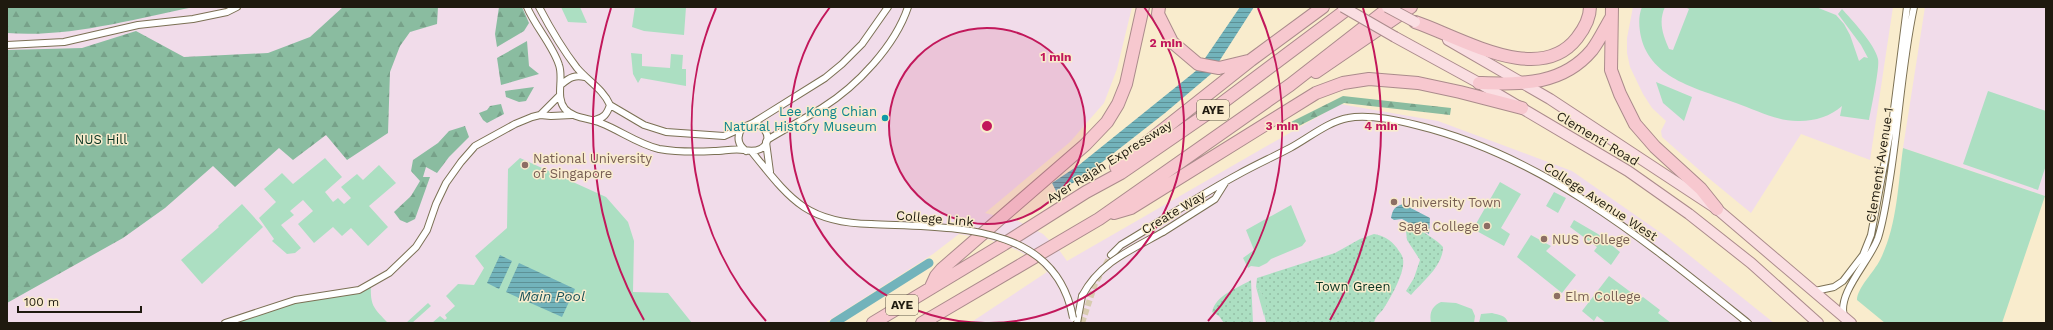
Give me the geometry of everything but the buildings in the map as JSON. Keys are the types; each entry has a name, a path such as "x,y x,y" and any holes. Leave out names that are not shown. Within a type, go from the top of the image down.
{"highway":[{"path":"931,288 940,272 1085,145 1107,122 1118,104 1126,84 1143,7"},
{"path":"1159,7 1158,14 1172,42 1198,64 1219,68 1251,60"},
{"path":"1086,192 1251,60 1323,7"},
{"name":"Ayer Rajah Expressway","path":"873,323 1004,244 1086,192 1120,173 1214,109 1350,7"},
{"name":"AYE","path":"922,323 1100,219 1290,85 1390,7"},
{"path":"1290,85 1322,70 1411,7"},
{"path":"1415,22 1483,48 1519,59 1537,60 1556,55 1572,44 1584,29 1590,7"},
{"path":"1479,83 1526,84 1546,80 1573,67 1592,50 1611,13"},
{"path":"1611,13 1611,70 1620,94 1635,124 1655,147 1701,189 1717,208"},
{"path":"1100,219 1131,208 1316,93 1343,83 1369,78 1418,84 1460,92 1522,108"}],"main road":[{"name":"Clementi Road","path":"1343,7 1479,83 1628,171 1659,192 1751,263 1818,323"},
{"name":"Clementi Road","path":"1387,7 1526,84 1717,208 1848,320"}],"street":[{"path":"7,45 64,42 138,25 227,12 237,7"},
{"path":"527,7 559,65 562,84 560,95 564,106 572,114"},
{"path":"539,7 569,57 585,77 598,87 607,98 610,105 644,125 666,132 724,136 746,125 754,123 825,78 842,64 870,34 888,7"},
{"path":"225,323 295,300 359,290 389,274 416,247 427,230 436,204 446,183 475,146 515,124 540,115 551,116 572,114 594,120 630,138 659,148 698,152 738,149 749,151 760,150 767,141 823,108 863,74 888,45 908,7"},
{"name":"Clementi Avenue 1","path":"1815,291 1834,287 1843,281 1863,254 1871,235 1893,117 1907,7"},
{"name":"Clementi Avenue 1","path":"1848,320 1844,303 1848,288 1862,268 1878,237 1894,155 1907,44 1914,7"},
{"path":"1901,49 1907,44"},
{"path":"562,84 568,78 577,75 585,77"},
{"path":"540,115 560,95"},
{"path":"594,120 601,119 606,114 610,105"},
{"name":"College Avenue West","path":"1226,182 1292,147 1318,131 1345,118 1384,119 1438,130 1485,147 1567,188 1664,256 1748,323"},
{"path":"754,123 760,125 765,130 767,141"},
{"path":"746,125 740,130 738,138 740,145 749,151"},
{"name":"College Link","path":"767,141 770,172"},
{"name":"College Link","path":"749,151 770,172 777,184 791,198 814,214 832,220 858,224 961,229 997,236 1022,246 1036,254 1051,268 1062,283 1071,305 1074,322"},
{"name":"Create Way","path":"1074,322 1082,297 1089,283 1098,272 1111,261 1215,199 1226,182"},
{"name":"Create Way","path":"1111,256 1121,245 1226,182"}],"shaded area":[{"name":"National University of Singapore","path":"7,7 1132,7 1117,69 1104,103 1070,142 985,213 1018,221 1043,234 1059,250 1067,261 1340,104 1438,121 1572,171 1664,235 1774,323 970,323 1047,272 1038,262 1017,250 991,240 959,234 933,254 825,323 7,323"},
{"path":"1633,7 1893,7 1870,160 1801,134 1751,213 1662,137 1661,131 1666,121 1652,108 1643,94 1630,67 1627,53 1627,38"},
{"path":"1925,7 2046,7 2045,196 1903,148"}],"green space":[{"path":"7,7 194,7 124,22 77,30 30,34 7,33"},
{"name":"NUS Hill","path":"343,7 438,7 437,24 410,32 400,46 390,72 388,133 347,160 326,135 293,160 279,148 235,187 213,166 165,208 123,238 7,303 7,50 82,48 136,31 184,57 268,53 310,37"},
{"path":"499,7 522,7 529,23 524,31 497,47 495,34"},
{"path":"561,7 580,7 587,23 568,22"},
{"path":"635,7 686,7 684,35 644,31 632,27"},
{"path":"1642,7 1665,7 1662,18 1662,28 1669,49 1673,50 1689,9 1685,7 1816,7 1836,15 1844,24 1850,35 1859,61 1864,57 1868,58 1861,45 1838,14 1842,9 1868,39 1878,59 1877,79 1869,120 1840,116 1842,106 1833,113 1817,119 1800,121 1784,120 1767,115 1679,81 1666,73 1646,52 1640,30 1639,18"},
{"path":"527,41 529,66 539,74 501,85 497,58"},
{"path":"631,53 642,54 642,66 670,68 671,54 683,55 682,69 686,69 686,86 641,78 638,83 633,74"},
{"path":"1656,82 1692,97 1684,121 1663,103"},
{"path":"534,87 526,101 519,102 506,97 505,91"},
{"path":"1988,91 2046,111 2046,165 2038,190 1963,164"},
{"path":"1343,96 1451,108 1450,115 1344,103 1291,130 1285,125"},
{"path":"501,104 504,114 487,123 483,120 479,113 487,110 490,106"},
{"path":"465,126 469,137 449,157 437,173 426,167 423,177 430,177 415,219 407,223 400,220 394,212 411,196 420,181 411,171 413,160 438,143 449,131"},
{"path":"1903,148 2045,196 2002,323 1885,323 1857,300 1860,290 1880,260 1890,234 1896,206"},
{"path":"325,158 342,177 325,192 333,202 338,198 344,204 351,198 341,187 357,174 363,180 379,165 396,183 369,206 388,227 368,246 351,228 342,236 333,227 314,243 298,224 313,211 303,200 290,211 294,215 281,225 301,248 295,253 287,254 272,241 274,239 259,218 276,202 264,189 282,173 293,184"},
{"path":"520,158 606,197 628,222 634,241 633,292 668,293 692,323 432,323 440,316 445,320 447,318 445,315 455,306 446,296 458,284 474,285 484,268 475,256 507,228 508,169"},
{"path":"1500,182 1521,194 1501,228 1510,234 1504,246 1473,229"},
{"path":"1554,192 1566,198 1558,213 1546,206"},
{"path":"242,204 263,227 202,284 181,260 219,227 218,226"},
{"path":"1291,205 1306,241 1302,246 1271,259 1259,267 1251,266 1248,268 1243,258 1254,250 1246,230"},
{"path":"1574,220 1598,234 1620,252 1611,265 1594,251 1597,247 1570,227"},
{"path":"1420,229 1443,247 1440,261 1432,273 1411,295 1406,291 1414,278 1420,260 1407,240 1406,231"},
{"name":"Town Green","path":"1374,234 1384,237 1392,242 1402,256 1403,268 1394,290 1374,323 1266,322 1266,303 1262,294 1256,287 1257,278 1335,253 1360,239"},
{"path":"1531,235 1551,246 1546,251 1576,275 1562,293 1517,257"},
{"path":"1609,276 1640,299 1643,297 1660,310 1658,313 1671,323 1606,323 1597,316 1594,321 1582,311"},
{"path":"1251,280 1253,323 1224,323 1219,316 1212,312 1214,306 1227,293"},
{"path":"371,283 372,302 388,323 226,323 260,310 359,290"},
{"path":"1256,287 1263,294 1266,300 1267,307 1264,316"},
{"path":"1441,302 1456,303 1472,309 1475,316 1474,323 1431,323 1430,316 1432,310"},
{"path":"428,303 431,306 412,323 406,323"},
{"path":"1492,313 1506,318 1508,323 1479,323 1481,314"}],"water":[{"path":"1240,7 1254,7 1211,74 1165,113 1087,174 1057,193 1052,183 1079,165 1197,70"},
{"path":"1403,204 1430,218 1429,234 1402,219 1394,220 1391,218 1394,209"},
{"path":"500,255 512,261 499,289 487,283"},
{"name":"Main Pool","path":"519,263 575,289 562,317 506,292"}],"waterway":[{"path":"834,323 929,263"}],"tunnel":[{"path":"1082,323 1095,284 1111,255"}],"place":[{"name":"Lee Kong Chian Natural History Museum","path":"885,118"},
{"name":"National University of Singapore","path":"525,165"},
{"name":"University Town","path":"1394,202"},
{"name":"Saga College","path":"1487,226"},
{"name":"NUS College","path":"1544,239"},
{"name":"Elm College","path":"1557,296"}]}
